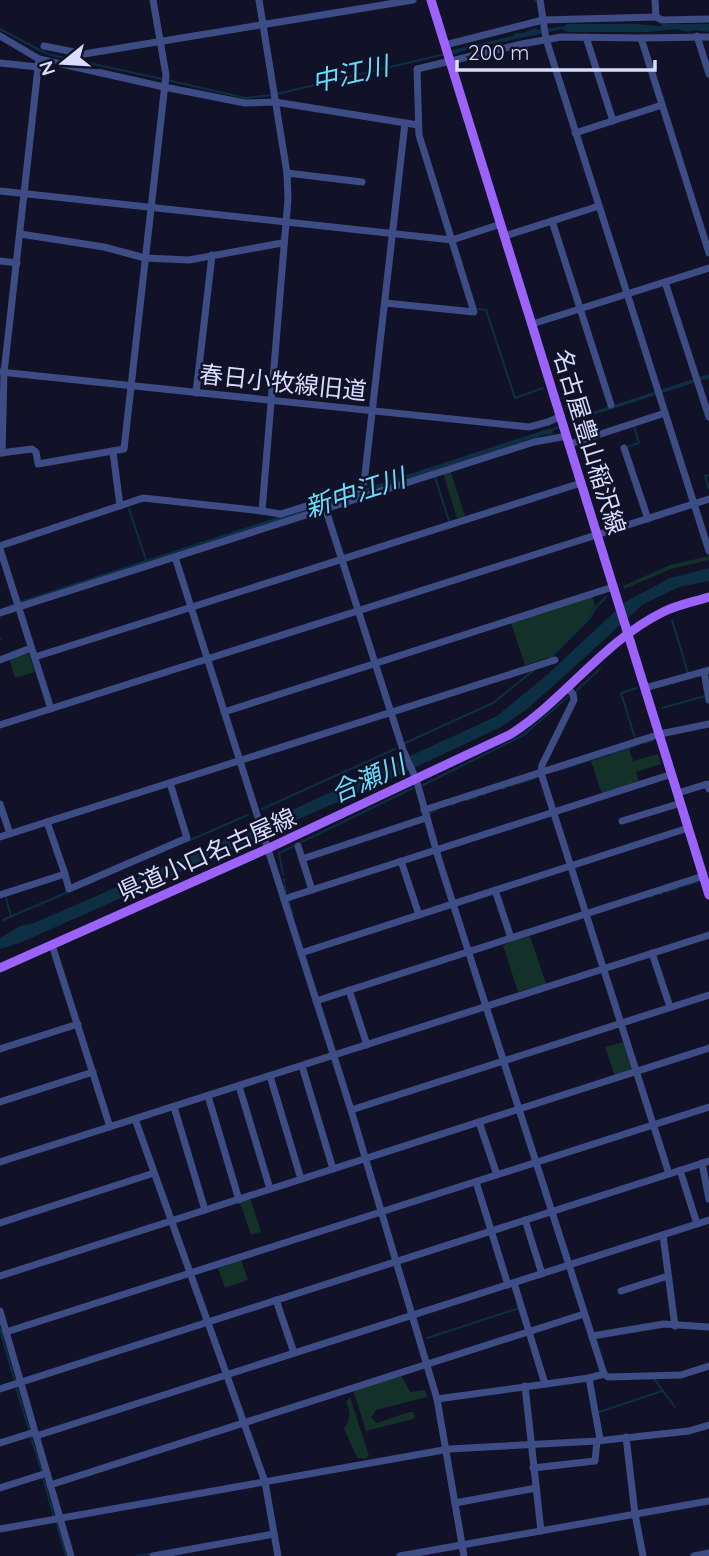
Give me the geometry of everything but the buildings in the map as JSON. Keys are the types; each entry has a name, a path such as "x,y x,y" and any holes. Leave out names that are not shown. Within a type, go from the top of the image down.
{"main road":[{"name":"名古屋豊山稲沢線","path":"431,0 709,894"},
{"name":"県道小口名古屋線","path":"0,968 511,734 531,721 628,634 663,612 709,597"}],"street":[{"path":"38,63 17,263 2,373 1,453 32,449 36,452 38,464 124,449 166,75 153,0"},
{"path":"259,0 286,173 286,223 261,511"},
{"path":"44,46 83,54 413,0"},
{"path":"540,0 546,40 709,551"},
{"path":"655,0 656,17"},
{"path":"445,45 543,22 656,17 662,20 709,19"},
{"path":"0,36 38,63"},
{"path":"385,303 474,312 419,135 417,69 522,44 570,36 709,37"},
{"path":"697,36 709,74"},
{"path":"586,37 613,121"},
{"path":"641,38 709,253"},
{"path":"0,63 38,63 245,103 275,101 418,125"},
{"path":"575,133 662,105"},
{"path":"51,709 0,547 143,498 281,514 324,505 360,489 364,482 405,123"},
{"path":"286,173 362,182"},
{"path":"0,191 452,240 501,224"},
{"path":"505,236 599,206"},
{"path":"552,221 611,405"},
{"path":"20,234 104,247 145,258 189,260 282,243"},
{"path":"196,393 212,256"},
{"path":"0,261 17,263"},
{"path":"532,324 709,268"},
{"path":"665,282 709,417"},
{"name":"春日小牧線旧道","path":"2,373 529,427 561,417"},
{"path":"0,613 324,505 534,442 567,437 665,412"},
{"path":"624,448 648,519"},
{"path":"113,452 120,506"},
{"path":"34,657 582,483"},
{"path":"0,725 709,499"},
{"path":"324,505 404,753 415,777 485,1007 604,1374 608,1377 681,1375 709,1366"},
{"path":"175,556 334,1056 437,1399 464,1556"},
{"path":"224,712 612,587"},
{"path":"0,660 31,648"},
{"path":"0,837 555,660"},
{"path":"645,688 706,671 709,700"},
{"path":"568,688 574,700 542,765 541,773 669,1174"},
{"path":"302,859 541,773 660,734 709,724"},
{"path":"284,899 672,774"},
{"path":"47,822 69,888 187,838 170,783"},
{"path":"622,821 707,784 709,789"},
{"path":"0,804 10,834"},
{"path":"301,953 688,828"},
{"path":"298,846 312,890"},
{"path":"401,861 419,915"},
{"path":"0,895 65,874"},
{"path":"316,1000 703,876"},
{"path":"495,890 511,939"},
{"path":"0,1162 709,935"},
{"path":"52,945 110,1127"},
{"path":"652,953 670,1007"},
{"path":"349,990 367,1045"},
{"path":"351,1111 709,995"},
{"path":"0,1049 78,1024"},
{"path":"0,1276 709,1048"},
{"path":"302,1066 333,1169"},
{"path":"0,1102 93,1072"},
{"path":"270,1076 301,1179"},
{"path":"239,1086 270,1189"},
{"path":"208,1096 239,1200"},
{"path":"174,1107 205,1210"},
{"path":"6,1332 709,1108"},
{"path":"135,1119 265,1482 278,1556"},
{"path":"479,1122 497,1175"},
{"path":"0,1389 706,1162 709,1199"},
{"path":"680,1170 697,1224"},
{"path":"0,1223 154,1173"},
{"path":"476,1182 545,1384"},
{"path":"525,1220 542,1274"},
{"path":"0,1443 227,1375 709,1220"},
{"path":"663,1235 675,1325"},
{"path":"621,1291 668,1276"},
{"path":"276,1300 294,1353"},
{"path":"0,1311 17,1383 44,1474 50,1485 57,1519 71,1556"},
{"path":"50,1485 584,1314"},
{"path":"592,1336 664,1324 709,1327"},
{"path":"437,1399 604,1374"},
{"path":"533,1468 595,1461 598,1440 589,1378"},
{"path":"525,1386 541,1531"},
{"path":"0,1529 446,1450 598,1440 689,1431 709,1425"},
{"path":"626,1437 643,1556"},
{"path":"0,1488 44,1474"},
{"path":"455,1503 536,1488"},
{"path":"400,1556 709,1501"},
{"path":"153,1556 274,1534"},
{"path":"694,1556 709,1553"}],"green space":[{"path":"450,470 465,516 457,518 443,473"},
{"path":"709,556 709,560 671,569 624,589 623,586 670,565"},
{"path":"592,596 595,606 587,620 550,657 525,665 511,623"},
{"path":"28,652 35,672 15,678 9,658"},
{"path":"629,749 633,761 658,754 661,764 636,772 639,782 602,794 591,761"},
{"path":"530,936 546,984 518,992 503,945"},
{"path":"623,1042 632,1069 615,1076 605,1047"},
{"path":"250,1198 261,1232 251,1235 240,1202"},
{"path":"241,1260 248,1280 225,1288 218,1268"},
{"path":"401,1375 410,1392 425,1390 427,1397 376,1410 371,1418 377,1423 409,1412 413,1412 415,1416 413,1419 366,1431 355,1390"},
{"path":"350,1397 369,1456 365,1459 357,1458 344,1428 349,1419 346,1402"}],"water":[{"path":"566,24 709,24 709,32 676,29 648,32 571,32 563,29 469,49 449,56 448,51 513,36 515,33 535,28 538,30"},
{"path":"709,374 709,378 571,422 569,416 580,416"},
{"path":"551,428 553,434 0,611 14,603"},
{"name":"合瀬川","path":"709,568 709,581 679,587 642,605 527,709 501,727 22,942 0,949 0,938 20,926 34,923 255,827 497,716 548,674 625,602 670,578"}],"waterway":[{"name":"中江川","path":"0,29 47,54 162,79"},
{"name":"中江川","path":"277,94 445,54"},
{"name":"中江川","path":"167,80 245,98 272,95"},
{"path":"478,309 486,310 515,398 543,388"},
{"name":"新中江川","path":"550,431 561,426"},
{"path":"627,447 639,443 634,427"},
{"path":"709,475 705,476 709,489"},
{"path":"435,477 449,521"},
{"path":"129,509 146,560"},
{"path":"550,658 589,619 606,597"},
{"path":"672,620 688,673"},
{"path":"577,690 600,669"},
{"name":"合瀬川","path":"405,743 493,703 534,670"},
{"path":"635,738 621,693 637,688"},
{"path":"662,708 705,696"},
{"path":"423,785 522,736 568,697"},
{"path":"644,743 653,740"},
{"path":"611,754 640,744"},
{"name":"合瀬川","path":"262,809 395,749"},
{"path":"556,771 608,754"},
{"path":"517,784 536,778"},
{"name":"合瀬川","path":"283,875 279,853 413,788"},
{"path":"466,800 477,797"},
{"path":"429,816 436,810"},
{"path":"188,841 248,815"},
{"path":"683,886 697,882"},
{"path":"285,885 286,892"},
{"path":"666,892 678,888"},
{"path":"3,920 68,892"},
{"path":"650,897 654,895"},
{"path":"6,898 11,916"},
{"path":"291,899 289,903 293,914"},
{"path":"427,1338 519,1308"},
{"path":"0,1329 15,1382"},
{"path":"654,1379 675,1407"},
{"path":"16,1387 30,1432"},
{"path":"599,1412 662,1391"},
{"path":"31,1437 42,1472"},
{"path":"43,1478 54,1516"},
{"path":"56,1521 66,1556"},
{"path":"137,1556 150,1554"}]}
